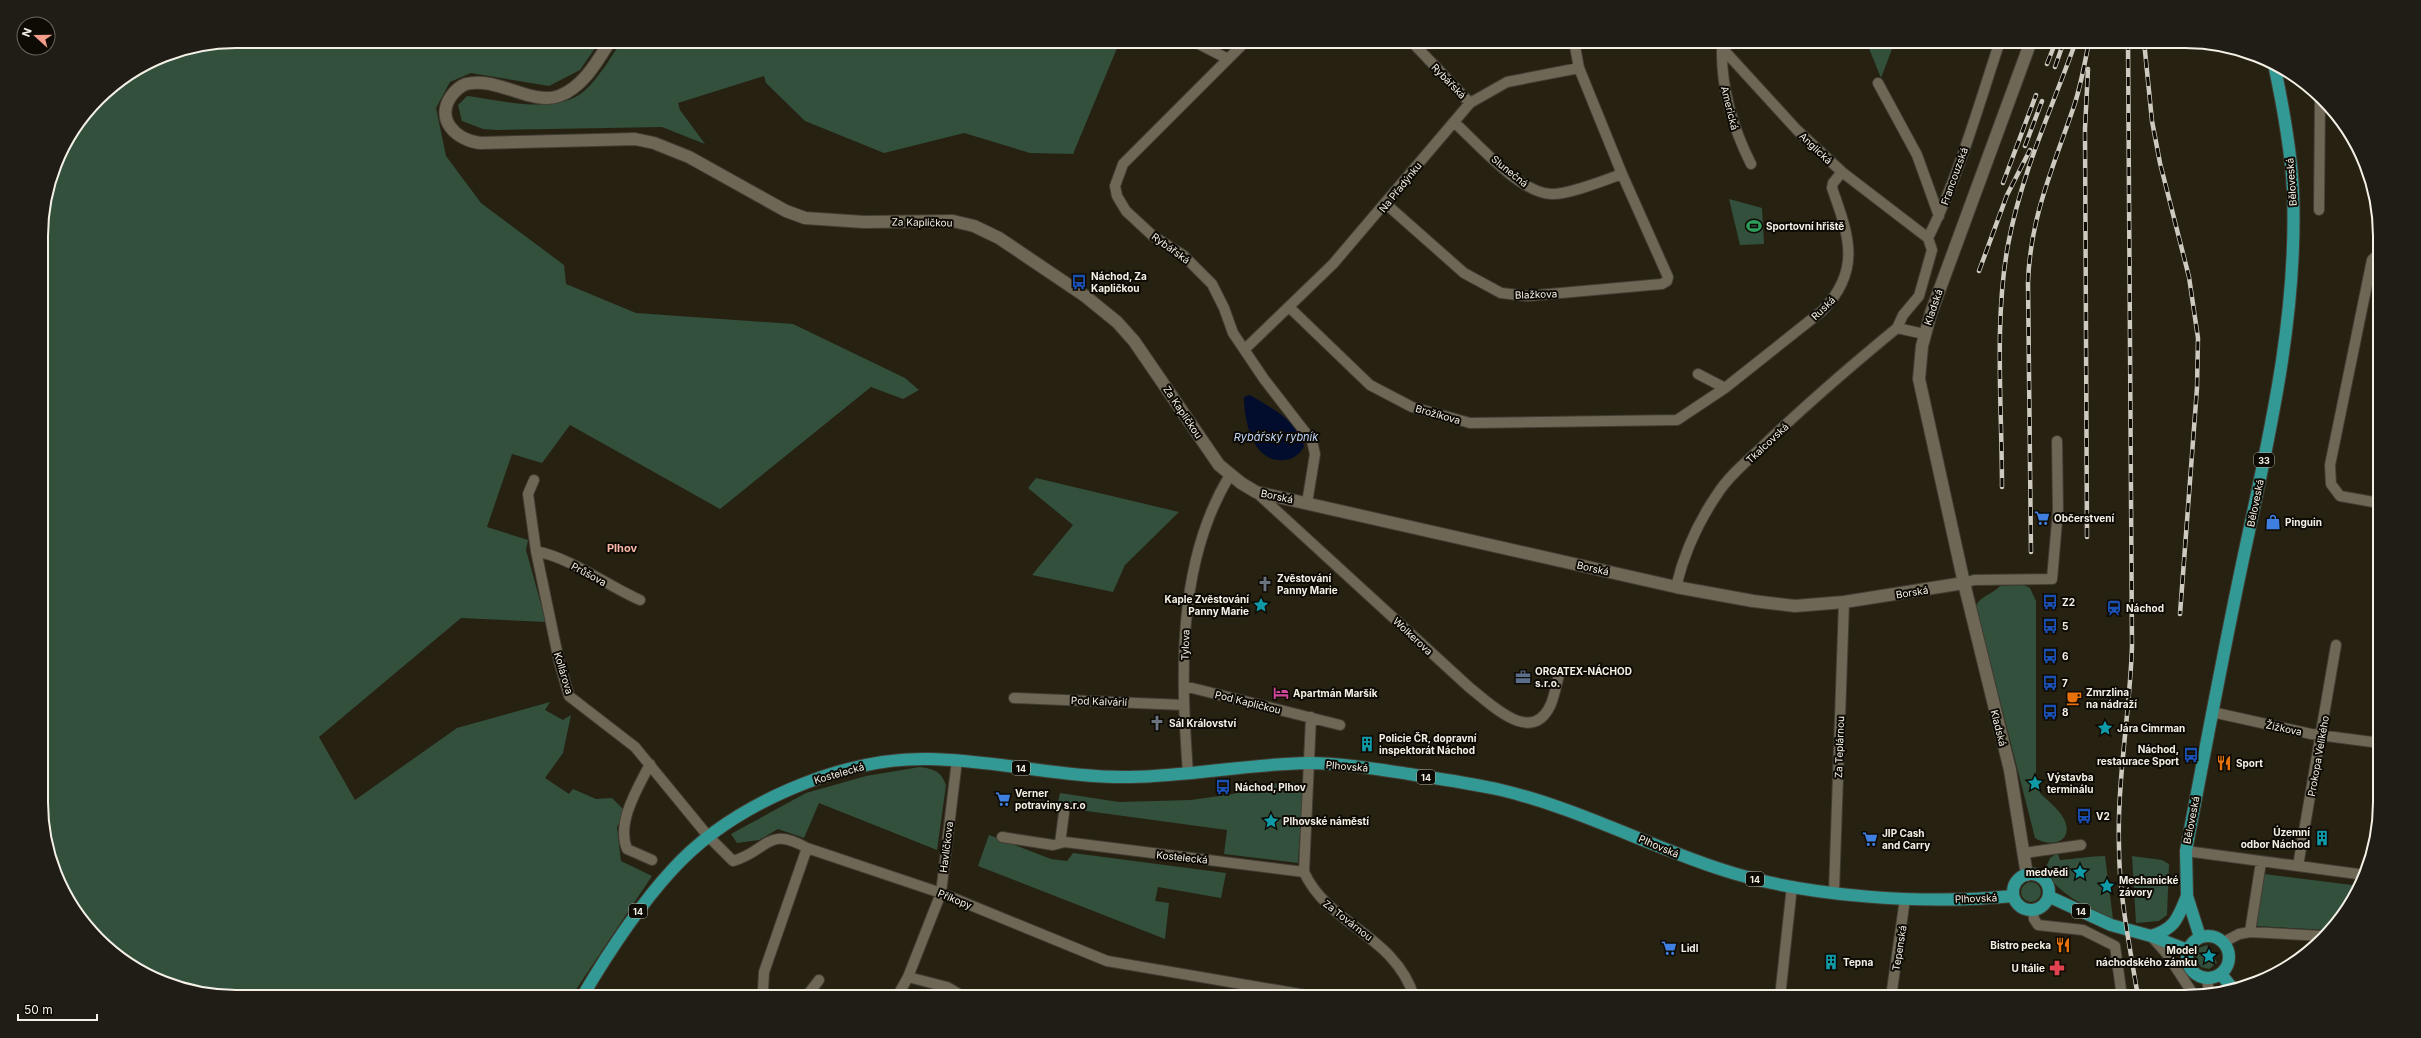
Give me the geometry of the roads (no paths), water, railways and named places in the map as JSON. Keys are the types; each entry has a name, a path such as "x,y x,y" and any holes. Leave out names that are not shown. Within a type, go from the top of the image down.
{"main road":[{"name":"Běloveská","path":"2200,937 2187,896 2186,851 2212,712 2268,437 2288,319 2292,267 2293,190 2287,138 2275,71"},
{"name":"Kostelecká","path":"587,990 637,912 673,869 708,836 765,802 808,782 838,772 892,760 957,760 1086,776 1129,777 1188,774"},
{"name":"Plhovská","path":"1310,763 1363,767 1500,790 1600,821 1679,855 1724,870 1792,886 1905,899 2012,896"},
{"name":"14","path":"1188,774 1257,766 1310,763"},
{"path":"2027,875 2037,876 2046,880 2050,888 2050,897 2044,906 2033,910 2021,907 2012,896 2014,884 2027,875"},
{"path":"2151,936 2165,932 2175,923 2187,896"},
{"name":"14","path":"2050,897 2111,925 2151,936 2188,950"},
{"path":"2213,936 2224,942 2230,955 2226,969 2221,974 2207,978 2200,976 2189,966 2188,950 2195,940 2200,937 2213,936"},
{"path":"2221,974 2229,985"}],"street":[{"name":"Za Kapličkou","path":"605,48 583,80 573,89 557,97 542,98 498,85 476,83 457,88 448,101 445,114 449,127 466,142 502,143 598,138 635,139 654,143 689,157 786,211 805,218 864,222 953,221 974,226 999,238 1086,296 1117,322 1134,341 1219,464 1230,475"},
{"path":"1207,48 1228,59"},
{"name":"Rybářská","path":"1239,48 1123,164 1115,186 1117,196 1126,212 1153,236 1182,255 1212,284 1224,308 1233,333 1264,379 1312,441 1315,454 1307,502"},
{"name":"Rybářská","path":"1418,48 1470,103"},
{"path":"1575,48 1579,68 1622,174"},
{"name":"Americká","path":"1721,48 1724,89 1737,136 1751,164"},
{"name":"Anglická","path":"1724,48 1797,130 1842,172 1928,238"},
{"name":"Francouzská","path":"1939,216 1998,48"},
{"name":"Kladská","path":"2027,875 2010,770 1969,582 1921,389 1920,358 1924,334 2028,48"},
{"name":"Na Přadýnku","path":"1245,349 1290,308 1333,264 1386,204 1470,103 1507,82 1579,68"},
{"name":"Francouzská","path":"1878,83 1917,155 1939,216"},
{"path":"2319,210 2320,105"},
{"name":"Slunečná","path":"1454,122 1516,178 1540,193 1561,193 1622,174"},
{"name":"Ruská","path":"1623,422 1677,420 1725,388 1822,311 1840,290 1845,277 1850,254 1849,239 1832,188 1833,183 1842,172"},
{"name":"Blažkova","path":"1386,204 1464,273 1501,293 1527,296 1662,284 1667,281 1668,277 1622,174"},
{"path":"1928,238 1939,216"},
{"name":"Tkalcovská","path":"1676,587 1682,561 1698,526 1718,492 1728,480 1801,411 1897,328 1903,315 1919,296 1932,250 1928,238"},
{"path":"2373,259 2330,465 2331,484 2340,496 2373,502"},
{"name":"Brožíkova","path":"1290,308 1370,385 1412,407 1470,423 1623,422"},
{"path":"1897,328 1924,334"},
{"path":"1698,374 1725,388"},
{"path":"1969,582 2052,579 2058,510 2057,441"},
{"name":"Borská","path":"1230,475 1256,492 1307,502 1676,587 1753,601 1795,606 1844,602 1969,582"},
{"name":"Tylova","path":"1188,774 1184,705 1184,640 1187,602 1192,575 1214,506 1230,475"},
{"name":"Kollárova","path":"534,480 528,494 536,551 559,662 569,696 635,747 708,836"},
{"name":"Wolkerova","path":"1256,492 1470,688 1507,716 1520,723 1533,723 1539,719 1550,705 1560,671"},
{"name":"Průšova","path":"536,551 549,554 574,565 640,600"},
{"name":"Za Teplárnou","path":"1834,892 1844,602"},
{"name":"Prokopa Velikého","path":"2298,866 2336,645"},
{"name":"Pod Kapličkou","path":"1184,686 1340,724"},
{"name":"Pod Kalvárií","path":"1014,698 1184,705"},
{"name":"Žižkova","path":"2212,712 2321,736 2373,742"},
{"path":"1304,872 1311,717"},
{"name":"Havlíčkova","path":"901,990 908,977 941,893 957,760"},
{"path":"650,764 633,799 626,821 624,841 627,849 652,860"},
{"path":"1060,843 1064,812"},
{"name":"Příkopy","path":"708,836 733,861 744,858 775,838 784,837 806,848 941,893 1107,961 1274,990"},
{"name":"Kostelecká","path":"1002,837 1053,845 1060,843 1081,844 1304,872"},
{"path":"2024,853 2081,845"},
{"path":"763,990 764,972 806,848"},
{"path":"2186,851 2359,874"},
{"path":"2250,932 2261,862"},
{"name":"Za Továrnou","path":"1304,872 1310,886 1323,901 1378,942 1397,964 1412,990"},
{"path":"1781,990 1792,886"},
{"name":"Tepenská","path":"1892,990 1905,899"},
{"path":"2033,910 2037,924 2048,927 2083,930 2115,946 2121,990"},
{"path":"2224,942 2239,934 2250,932 2317,936"},
{"path":"2151,936 2167,954 2190,990"},
{"path":"908,977 947,987 952,990"},
{"path":"2207,978 2208,988"},
{"path":"811,990 819,980"}],"water":[{"name":"Rybářský rybník","path":"1250,395 1274,410 1296,429 1304,446 1297,455 1285,460 1274,459 1265,455 1258,448 1252,439 1244,407 1244,397"}],"railway":[{"path":"2047,64 2053,48"},
{"path":"2055,67 2062,48"},
{"path":"2002,487 2000,334 2001,303 2008,245 2029,167 2073,48"},
{"path":"2031,552 2028,283 2030,259 2038,214 2076,98 2083,74 2088,48"},
{"path":"2128,48 2132,646 2120,796 2119,865 2128,940 2137,990"},
{"path":"2145,48 2152,121 2160,163 2189,277 2198,338 2197,388 2180,614"},
{"path":"2087,537 2085,129 2088,69"},
{"path":"2003,183 2036,95"},
{"path":"2025,146 2042,101"},
{"path":"1979,271 2007,195 2030,150"}],"place":[{"name":"Sportovní hřiště","path":"1754,226"},
{"name":"Náchod, Za Kapličkou","path":"1079,282"},
{"name":"Občerstvení","path":"2042,518"},
{"name":"Pinguin","path":"2273,522"},
{"name":"Zvěstování Panny Marie","path":"1265,584"},
{"name":"Z2","path":"2050,602"},
{"name":"Kaple Zvěstování Panny Marie","path":"1261,605"},
{"name":"Náchod","path":"2114,608"},
{"name":"5","path":"2050,626"},
{"name":"6","path":"2050,656"},
{"name":"ORGATEX-NÁCHOD s.r.o.","path":"1523,677"},
{"name":"7","path":"2050,683"},
{"name":"Apartmán Maršík","path":"1281,693"},
{"name":"Zmrzlina na nádraží","path":"2074,698"},
{"name":"8","path":"2050,712"},
{"name":"Sál Království","path":"1157,723"},
{"name":"Jára Cimrman","path":"2105,728"},
{"name":"Policie ČR, dopravní inspektorát Náchod","path":"1367,744"},
{"name":"Náchod, restaurace Sport","path":"2191,755"},
{"name":"Sport","path":"2224,763"},
{"name":"Výstavba terminálu","path":"2035,783"},
{"name":"Náchod, Plhov","path":"1223,787"},
{"name":"Verner potraviny s.r.o","path":"1003,799"},
{"name":"V2","path":"2084,816"},
{"name":"Plhovské náměstí","path":"1271,821"},
{"name":"Územní odbor Náchod","path":"2322,838"},
{"name":"JIP Cash and Carry","path":"1870,839"},
{"name":"medvědi","path":"2080,872"},
{"name":"Mechanické závory","path":"2107,886"},
{"name":"Bistro pecka","path":"2063,945"},
{"name":"Lidl","path":"1669,948"},
{"name":"Model náchodského zámku","path":"2209,956"},
{"name":"Tepna","path":"1831,962"},
{"name":"U Itálie","path":"2057,968"}],"district":[{"name":"Plhov","path":"622,548"}]}
